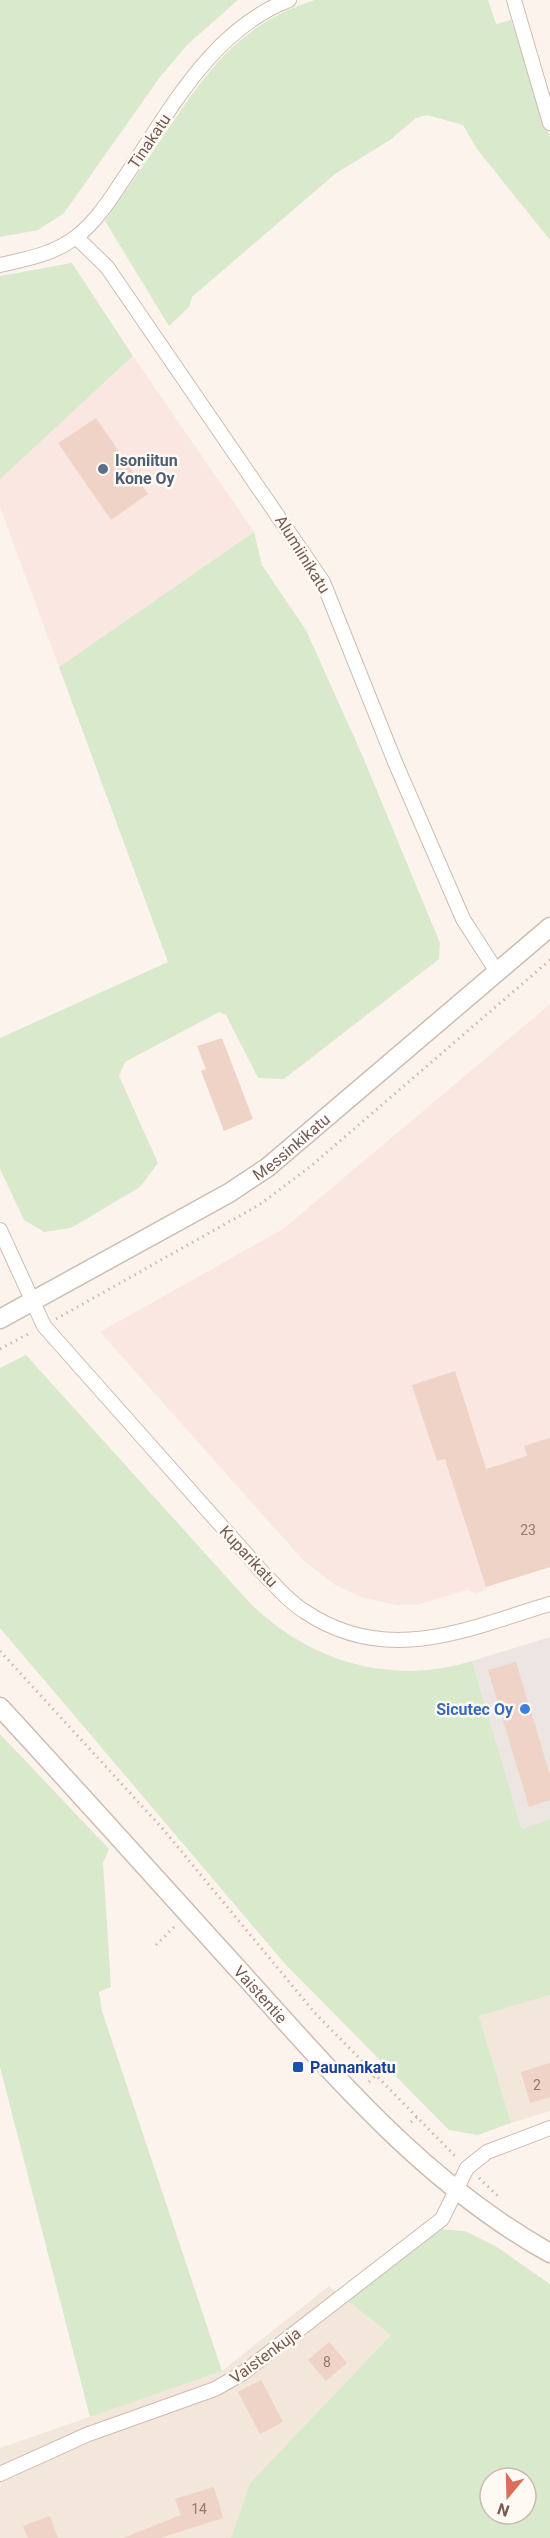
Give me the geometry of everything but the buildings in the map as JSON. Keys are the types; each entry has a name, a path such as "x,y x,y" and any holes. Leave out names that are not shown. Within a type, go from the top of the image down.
{"street":[{"name":"Tinakatu","path":"0,265 38,257 76,237 107,204 198,70 224,41 252,20 290,0"},
{"path":"514,0 550,123"},
{"name":"Alumiinikatu","path":"76,237 107,267 323,582 395,762 463,919 497,972"},
{"name":"Messinkikatu","path":"0,1318 229,1193 267,1167 550,927"},
{"path":"0,1230 32,1301"},
{"name":"Kuparikatu","path":"32,1301 44,1326 264,1574 303,1611 353,1633 409,1641 434,1639 550,1604"},
{"name":"Vaistentie","path":"0,1707 359,2103 457,2191 489,2215 550,2253"},
{"path":"457,2191 467,2168 487,2152 550,2128"},
{"name":"Vaistenkuja","path":"0,2474 86,2436 215,2389 243,2373 442,2219 457,2191"}],"path":[{"path":"0,1651 162,1828 314,2012 467,2168 502,2200"},
{"path":"156,1945 187,1913"},
{"path":"369,2082 376,2075"},
{"path":"411,2122 417,2117"}],"shaded area":[{"path":"133,356 254,532 59,667 0,507 0,479"},
{"path":"550,1004 550,1567 486,1587 487,1590 476,1593 467,1590 417,1605 396,1605 361,1597 335,1585 303,1560 100,1332 283,1229"},
{"path":"550,1637 550,1819 522,1829 472,1661"},
{"path":"550,1995 550,2111 511,2123 479,2016"},
{"path":"329,2286 391,2335 250,2483 231,2538 0,2538 0,2448 222,2371"}],"green space":[{"path":"0,0 238,0 188,44 160,77 64,213 38,230 0,237"},
{"path":"315,0 488,0 496,24 511,20 550,137 550,240 477,149 463,125 427,115 416,118 390,140 335,174 192,297 189,307 169,326 105,221 185,104 231,49 267,21"},
{"path":"72,263 133,356 0,479 0,276"},
{"path":"254,532 262,565 306,630 363,757 440,943 439,959 284,1079 258,1078 226,1015 219,1012 125,1062 119,1076 158,1163 140,1187 71,1228 44,1232 24,1220 0,1169 0,1038 168,962 59,667"},
{"path":"26,1355 249,1602 272,1623 324,1654 381,1669 411,1671 441,1668 472,1661 522,1829 550,1819 550,1995 479,2016 511,2123 478,2135 449,2130 285,1964 0,1628 0,1368"},
{"path":"0,1734 109,1849 103,1863 111,1987 99,1992 102,2011 222,2371 90,2417 0,2067"},
{"path":"439,2229 465,2231 497,2247 550,2284 550,2538 231,2538 250,2483 391,2335 348,2301"}],"place":[{"name":"Isoniitun Kone Oy","path":"103,469"},
{"name":"Sicutec Oy","path":"525,1709"},
{"name":"Paunankatu","path":"298,2067"}]}
